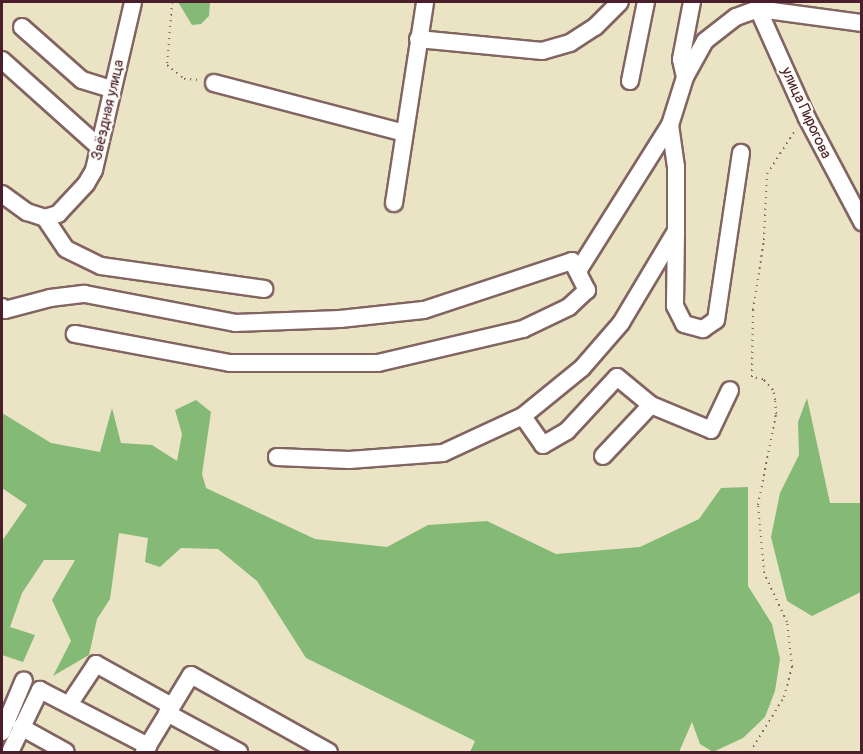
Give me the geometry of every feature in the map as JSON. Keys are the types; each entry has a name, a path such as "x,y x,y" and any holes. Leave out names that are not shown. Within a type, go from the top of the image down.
{"street":[{"name":"Звёздная улица","path":"45,218 58,214 86,184 99,147 133,2"},
{"path":"394,203 418,39 426,2"},
{"path":"418,39 542,51 579,38 620,2"},
{"path":"630,81 646,2"},
{"path":"686,77 681,59 692,2"},
{"path":"578,272 670,125 686,77 705,41 736,16 759,5 861,23"},
{"name":"улица Пирогова","path":"759,5 807,118 861,222"},
{"path":"22,27 81,80 112,89"},
{"path":"2,60 99,147"},
{"path":"214,83 404,133"},
{"path":"670,125 676,166 675,306 684,324 703,329 716,320 741,153"},
{"path":"2,194 27,212 45,218 66,249 101,266 264,289"},
{"path":"277,457 349,460 443,453 523,416 582,368 621,323 676,231"},
{"path":"2,307 5,310 50,298 85,294 234,323 340,319 424,309 572,261 587,290 580,299 523,328 378,363 230,363 75,334"},
{"path":"523,416 543,445 567,431 617,377 651,405 711,430 730,390"},
{"path":"603,456 651,405"},
{"path":"70,703 96,664 239,753"},
{"path":"10,753 40,690 70,703 145,751 190,675 319,750"},
{"path":"2,732 24,680"},
{"path":"21,728 66,753"}],"path":[{"path":"172,2 167,65 184,79 214,83"},
{"path":"750,753 784,697 792,656 787,622 764,573 758,505 776,414 773,390 763,379 752,376 753,309 764,240 767,174 807,118"}],"green space":[{"path":"178,2 210,2 209,16 201,24 192,25"},
{"path":"807,398 830,503 862,503 861,592 812,616 787,601 771,537 780,493 799,455 798,422"},
{"path":"196,400 211,412 202,474 206,488 315,539 387,547 428,525 487,521 556,554 640,547 699,519 721,488 748,487 748,586 772,624 780,659 775,691 765,717 743,738 713,752 700,744 692,722 679,752 470,752 475,741 306,658 257,581 218,549 181,548 160,567 145,562 148,538 119,533 110,599 97,619 89,655 53,676 71,641 52,600 75,560 44,560 22,593 10,627 35,635 23,662 2,655 2,541 27,505 2,488 2,413 51,443 100,452 112,408 121,443 152,445 177,461 182,434 175,410"}]}
